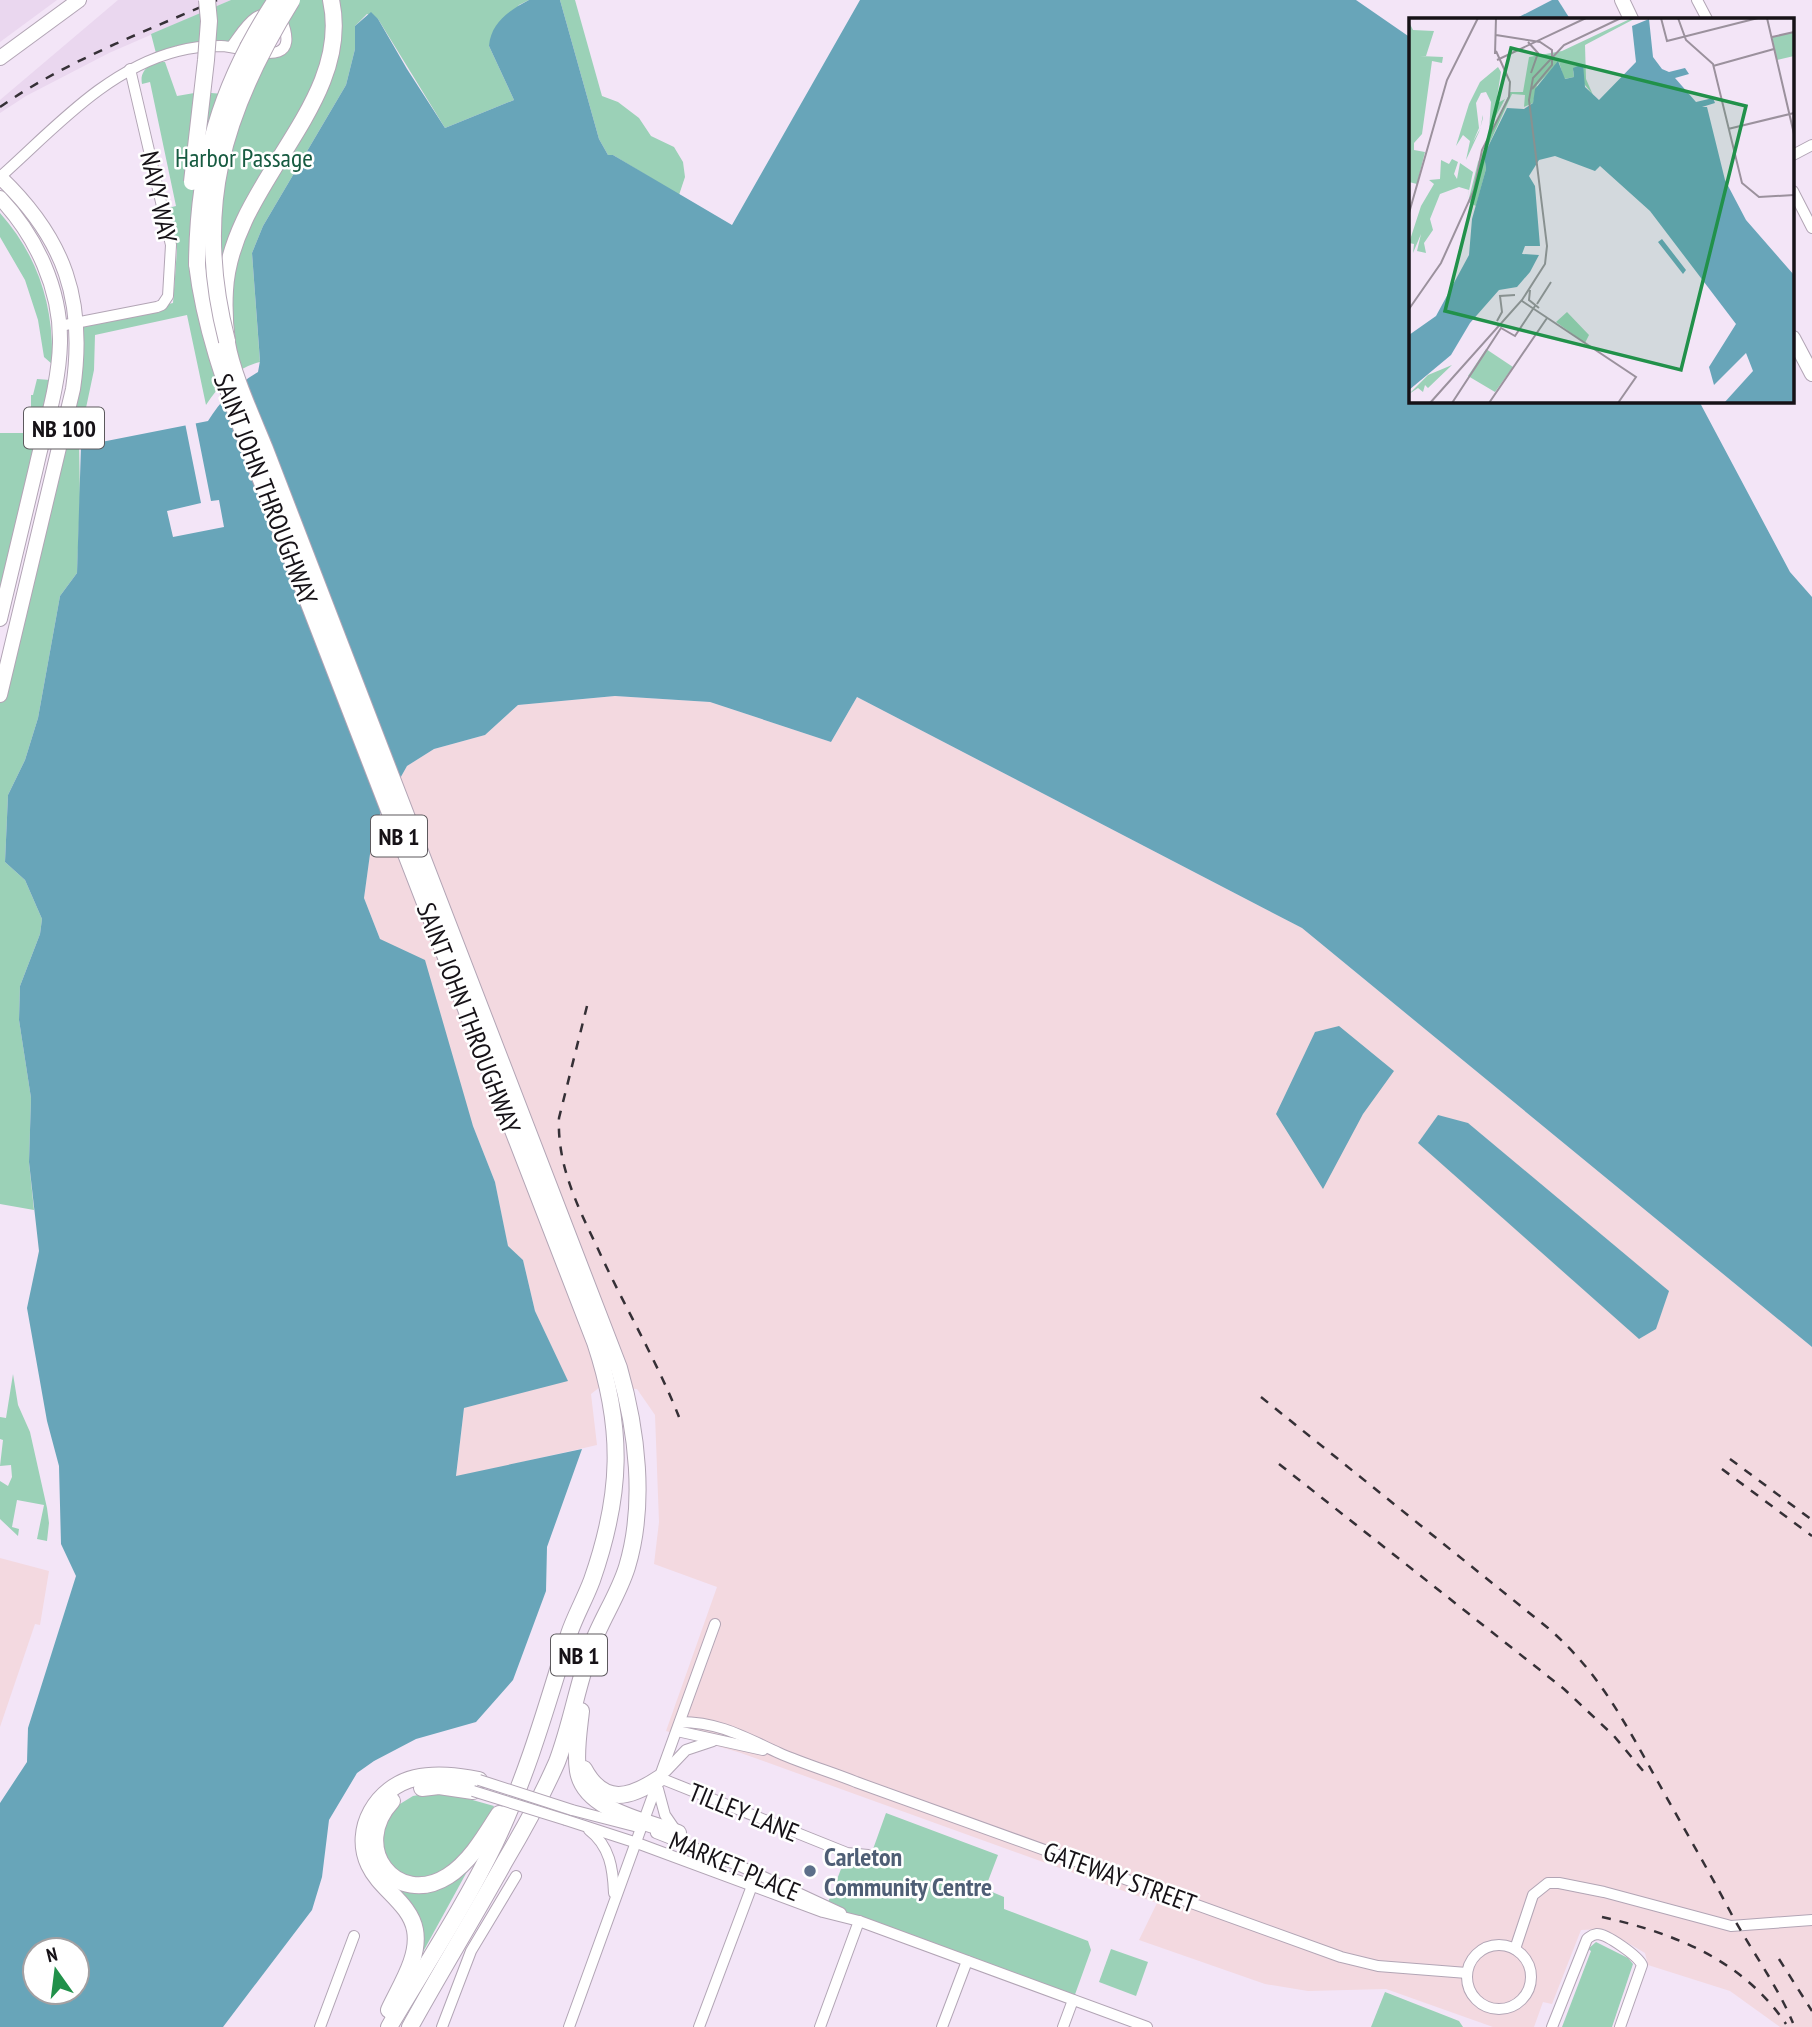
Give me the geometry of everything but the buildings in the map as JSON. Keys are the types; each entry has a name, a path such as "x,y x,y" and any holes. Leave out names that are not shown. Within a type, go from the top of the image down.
{"highway":[{"path":"197,264 189,222 206,60 209,22 207,0"},
{"name":"SAINT JOHN THROUGHWAY","path":"276,0 241,60 214,130 202,180 197,221 197,264 201,302 213,348 251,454 595,1342 621,1402 614,1494 606,1535 591,1582 570,1630 523,1777 496,1841 473,1885 389,2027"},
{"name":"SAINT JOHN THROUGHWAY","path":"292,0 264,46 238,104 216,177 212,257 218,305 227,341 265,449 604,1326 635,1464 637,1507 628,1566 591,1647 567,1734 556,1763 515,1844 410,2027"},
{"path":"227,341 225,290 234,243 249,208 329,68 335,38 331,0"},
{"name":"SAINT JOHN THROUGHWAY","path":"515,1844 550,1757 583,1644 620,1555 627,1529 635,1464"},
{"path":"618,1592 592,1660 586,1685 577,1768 588,1795 643,1825 678,1833"},
{"path":"578,1751 594,1785 611,1794 632,1794 659,1782"},
{"path":"381,2027 408,1970 416,1944 413,1922 370,1869 364,1854 363,1842 368,1815 386,1793 415,1778 448,1775 476,1785"},
{"path":"476,1785 426,1787 391,1802 377,1822 374,1835 378,1859 384,1869 396,1880 408,1884 422,1885 448,1876 477,1847 523,1777"}],"main road":[{"path":"0,58 79,0"},
{"path":"1622,0 1631,18"},
{"name":"NB 100","path":"0,177 23,200 56,247 69,286 78,341 73,390 0,695"},
{"name":"NB 100","path":"0,198 34,242 42,258 54,295 60,326 55,387 0,620"},
{"path":"1794,340 1812,374"}],"street":[{"path":"1697,0 1706,18"},
{"path":"0,177 111,80 157,57 187,48 231,47 259,54 278,52 286,42 281,18 263,13 254,17 231,47"},
{"name":"NAVY WAY","path":"60,326 157,307 162,305 167,296 171,245 131,69"},
{"path":"1794,154 1812,145"},
{"path":"1794,193 1812,228"},
{"path":"569,2027 715,1624"},
{"name":"GATEWAY STREET","path":"679,1727 702,1722 747,1737 780,1753 1342,1956 1378,1966 1467,1973"},
{"name":"GATEWAY STREET","path":"679,1727 780,1753"},
{"path":"659,1782 686,1751 710,1741 725,1741"},
{"path":"659,1782 665,1815 678,1833 740,1866"},
{"name":"TILLEY LANE","path":"659,1782 847,1853 868,1856"},
{"name":"MARKET PLACE","path":"476,1785 569,1815 643,1825 827,1905 854,1920"},
{"name":"MARKET PLACE","path":"569,1815 584,1826 637,1843 751,1887 854,1920"},
{"path":"584,1826 601,1841 608,1854 613,1872 615,1899"},
{"path":"699,2027 757,1874"},
{"path":"442,2027 471,1951 516,1876"},
{"path":"1516,1948 1532,1895 1548,1883 1604,1892 1731,1926 1812,1920"},
{"path":"820,2027 854,1920 1147,2027"},
{"path":"1552,2027 1585,1943 1592,1935 1603,1935 1637,1956 1641,1962 1641,1971 1620,2027"},
{"path":"320,2027 354,1936"},
{"path":"1495,1945 1516,1948 1529,1964 1531,1985 1519,2002 1499,2009 1479,2001 1472,1994 1467,1973 1470,1963 1485,1948 1495,1945"},
{"path":"942,2027 967,1961"},
{"path":"1063,2027 1073,2000"}],"shaded area":[{"path":"0,0 57,0 0,42"},
{"path":"118,0 231,0 109,53 26,96 0,113 0,100"},
{"path":"615,696 710,702 831,742 857,697 1302,928 1812,1347 1812,2027 1780,2027 1730,1991 1648,1965 1645,1953 1604,1929 1581,1930 1552,2004 1543,2002 1534,2027 1493,2027 1386,1989 1308,1991 1265,1984 1139,1940 1157,1903 741,1753 666,1731 717,1587 654,1564 659,1522 655,1415 637,1389 600,1387 591,1394 597,1445 456,1477 464,1408 567,1380 535,1311 523,1260 508,1247 495,1182 473,1126 380,939 364,898 374,825 407,766 434,749 485,735 518,705"},
{"path":"0,1558 49,1571 40,1625 35,1624 0,1727"}],"green space":[{"name":"Harbor Passage","path":"231,0 529,0 519,5 489,46 514,100 445,128 378,19 367,14 355,26 355,49 346,85 263,226 252,253 260,362 243,368 229,378 206,405 187,315 95,335 94,370 79,441 77,573 60,596 38,718 25,760 8,795 5,862 25,880 42,919 40,934 20,986 19,1020 31,1098 29,1162 34,1210 0,1204 0,695 58,454 77,323 173,303 177,250 168,208 176,206 150,82 142,84 142,74 151,65 165,62 177,96 200,92 223,94 237,59 235,48 278,52 286,36 263,13 231,47 157,57 151,34"},
{"path":"560,0 575,0 602,96 618,102 639,118 651,136 674,147 683,162 685,177 679,195 613,155 608,155 599,139"},
{"path":"0,213 25,247 41,284 50,323 52,364 44,357 38,320 25,280 0,237"},
{"path":"37,379 50,380 0,588 0,433 24,433 24,410 31,410 31,395"},
{"path":"13,1374 18,1405 30,1432 47,1508 47,1541 37,1539 44,1505 17,1500 12,1527 19,1529 18,1536 0,1519 0,1481 8,1486 12,1477 11,1465 0,1466 3,1440 0,1439 0,1417 6,1418"},
{"path":"430,1793 470,1796 469,1799 494,1806 476,1840 457,1863 427,1878 412,1878 397,1871 386,1859 381,1832 395,1807 413,1796"},
{"path":"886,1813 998,1855 985,1889 1004,1897 1004,1909 1088,1941 1091,1950 1073,2000 827,1905 841,1869 868,1863"},
{"path":"469,1868 418,1961 395,1887"},
{"path":"1596,1942 1628,1958 1633,1964 1612,2027 1562,2027 1591,1951 1588,1949"},
{"path":"1111,1949 1148,1962 1136,1996 1099,1982"},
{"path":"1385,1992 1459,2021 1463,2027 1371,2027"}],"water":[{"path":"529,0 560,0 599,139 608,155 613,155 732,225 860,0 1356,0 1409,37 1409,402 1700,402 1790,572 1812,597 1812,1347 1302,928 857,697 831,742 710,702 615,696 518,705 485,735 434,749 407,766 374,825 364,898 380,939 425,960 473,1126 495,1182 508,1246 523,1260 535,1311 568,1381 464,1408 456,1476 582,1449 547,1547 546,1591 513,1680 476,1722 416,1739 357,1773 329,1820 322,1877 312,1910 223,2027 0,2027 0,1803 27,1762 28,1728 76,1576 61,1544 59,1466 47,1421 27,1308 39,1251 29,1162 31,1098 19,1020 20,986 40,934 42,919 25,880 5,862 8,795 25,760 38,718 60,596 77,573 81,446 208,421 230,394 258,372 260,361 252,253 263,226 346,85 355,49 355,26 371,12 378,19 445,128 514,100 489,46 493,30"},
{"path":"1552,0 1558,0 1569,18 1517,18"},
{"path":"1339,1026 1394,1071 1363,1114 1323,1189 1276,1114 1315,1032"},
{"path":"1438,1115 1468,1123 1669,1291 1656,1329 1639,1339 1418,1143"}],"pier":[{"path":"195,420 211,501 219,500 224,527 173,537 167,511 201,503 185,423"}],"railway":[{"path":"0,107 78,61 217,0"},
{"path":"587,1006 559,1118 561,1153 583,1218 679,1417"},
{"path":"1261,1397 1548,1628 1582,1663 1597,1681 1634,1739 1733,1917 1780,1995 1793,2023"},
{"path":"1730,1459 1812,1520"},
{"path":"1279,1464 1564,1689 1614,1736 1644,1772"},
{"path":"1722,1469 1812,1536"},
{"path":"1602,1917 1655,1931 1705,1952 1749,1983 1769,2002 1786,2024"},
{"path":"1779,1959 1812,2011"}],"place":[{"name":"Carleton Community Centre","path":"810,1871"}]}
